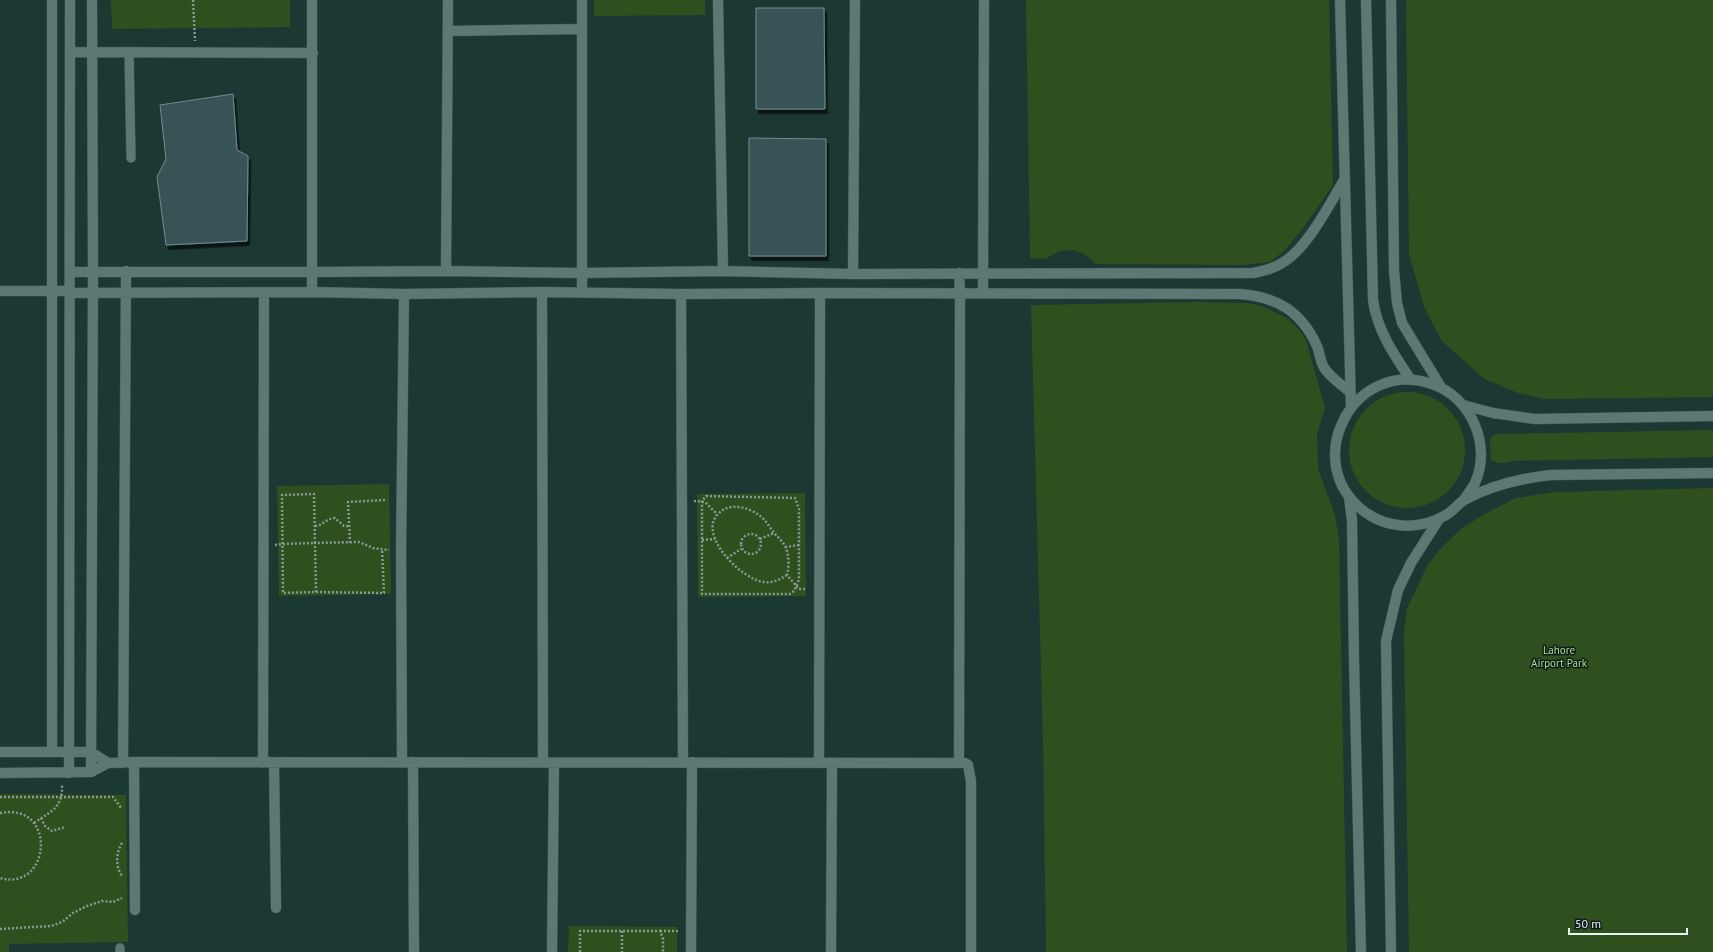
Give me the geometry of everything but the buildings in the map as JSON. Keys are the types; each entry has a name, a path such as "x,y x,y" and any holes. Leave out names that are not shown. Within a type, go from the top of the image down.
{"street":[{"path":"52,0 52,752"},
{"path":"66,773 69,752 70,0"},
{"path":"91,772 93,293 92,0"},
{"path":"312,0 312,292"},
{"path":"446,271 448,0"},
{"path":"582,0 582,292"},
{"path":"718,0 723,271"},
{"path":"853,274 855,0"},
{"path":"983,294 984,0"},
{"path":"1340,0 1351,407"},
{"path":"1366,0 1374,310 1381,329 1393,352 1411,380"},
{"path":"1391,0 1394,270 1396,303 1406,331 1441,387"},
{"path":"448,31 582,29"},
{"path":"70,52 313,53"},
{"path":"70,272 446,271 582,273 723,271 853,274 1253,273 1265,271 1282,263 1296,252 1320,220 1344,180"},
{"path":"123,763 126,271"},
{"path":"958,763 959,273"},
{"path":"0,291 93,293 312,292 404,294 542,292 681,294 1240,294 1258,296 1281,304 1296,314 1310,332 1317,346 1324,368 1350,392"},
{"path":"542,292 542,763"},
{"path":"263,763 264,293"},
{"path":"819,763 820,293"},
{"path":"402,763 401,550 404,294"},
{"path":"681,294 682,501 691,952"},
{"path":"1397,380 1411,380 1426,382 1441,387 1463,404 1474,422 1480,442 1480,463 1475,483 1463,501 1448,514 1423,525 1406,526 1390,524 1375,518 1361,509 1349,496 1340,480 1336,461 1336,442 1341,424 1351,407 1360,397 1371,389 1384,383 1397,380"},
{"path":"1463,404 1493,413 1535,419 1713,416"},
{"path":"1463,501 1509,483 1551,475 1713,472"},
{"path":"1349,496 1352,520 1361,952"},
{"path":"1391,952 1386,641 1398,590 1411,563 1438,519"},
{"path":"0,752 91,752 108,763"},
{"path":"134,762 135,910"},
{"path":"0,773 91,772 108,763 134,762 965,763 968,765 971,773 971,952"},
{"path":"413,762 414,952"},
{"path":"274,763 276,908"},
{"path":"552,952 554,763"},
{"path":"831,952 832,764"}],"lane":[{"path":"129,52 131,158"}],"path":[{"path":"193,0 195,53"},
{"path":"316,592 314,494 282,495 283,593 384,593 382,550"},
{"path":"706,496 795,498 799,510 799,580 797,587 790,594 702,594 702,540 702,502 706,496"},
{"path":"350,543 348,502 385,500"},
{"path":"682,501 705,502 717,514"},
{"path":"735,506 750,509 760,516 774,533 785,548 788,570 787,575 780,580 763,582 746,576 734,567 715,539 714,522 717,514 724,509 735,506"},
{"path":"315,526 322,525 328,519 335,518 344,526 349,526"},
{"path":"752,533 760,539 761,547 754,554 746,554 741,549 740,542 746,534 752,533"},
{"path":"760,539 774,533"},
{"path":"702,540 715,539"},
{"path":"264,545 359,542 382,550 390,550"},
{"path":"785,548 799,545"},
{"path":"727,558 741,549"},
{"path":"787,575 799,588 820,589"},
{"path":"34,823 56,808 61,802 66,773"},
{"path":"0,797 113,797 123,811 123,815"},
{"path":"0,813 19,813 34,823 42,842 38,861 32,870 24,876 14,879 0,878"},
{"path":"41,818 46,826 52,831 65,827"},
{"path":"123,841 118,849 117,863 119,872 123,878"},
{"path":"0,929 51,926 62,922 87,906 102,901 113,902 118,900 123,897 124,891"},
{"path":"580,952 580,931 691,931"},
{"path":"622,931 622,952"},
{"path":"660,932 663,939 663,952"}],"green space":[{"path":"111,0 290,0 290,27 112,29"},
{"path":"594,0 705,0 705,15 594,16"},
{"path":"1026,0 1329,0 1333,185 1304,227 1284,251 1270,262 1244,265 1096,264 1084,254 1073,250 1060,251 1045,259 1030,258"},
{"path":"1406,0 1713,0 1713,397 1545,399 1518,393 1484,379 1441,340 1424,307 1409,254"},
{"path":"1197,302 1246,303 1259,305 1287,318 1298,328 1306,340 1325,408 1317,434 1318,469 1335,515 1339,540 1347,952 1046,952 1043,741 1031,305"},
{"path":"1407,392 1429,396 1448,409 1461,428 1465,450 1461,472 1448,491 1429,504 1407,508 1385,504 1366,491 1353,472 1349,450 1353,428 1366,409 1385,396"},
{"path":"1713,430 1713,457 1513,461 1502,463 1497,463 1491,460 1490,441 1492,436 1496,434"},
{"path":"389,484 391,594 279,596 277,486"},
{"name":"Lahore Airport Park","path":"1713,488 1713,952 1409,952 1404,630 1407,609 1427,566 1440,549 1461,529 1481,516 1516,498 1555,492"},
{"path":"805,493 806,596 698,597 697,494"},
{"path":"0,794 126,795 128,942 9,944 9,952 0,952"},
{"path":"569,926 677,927 677,952 568,952"}]}
